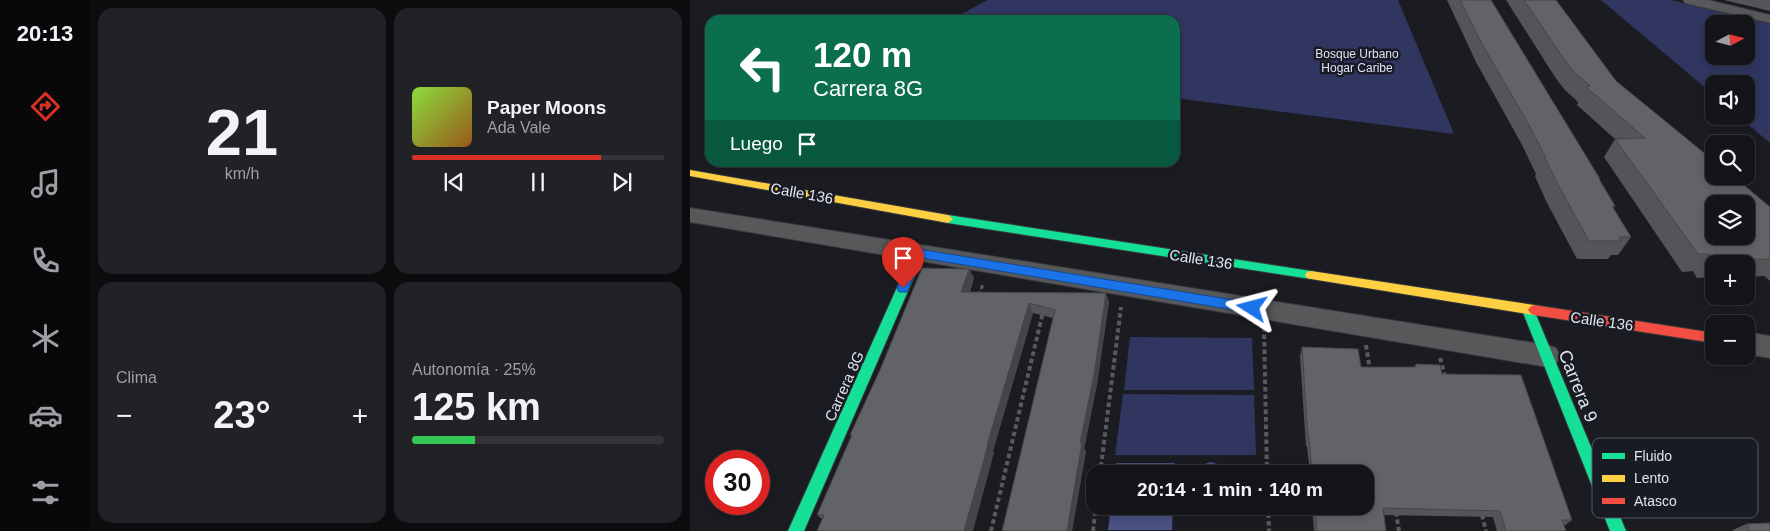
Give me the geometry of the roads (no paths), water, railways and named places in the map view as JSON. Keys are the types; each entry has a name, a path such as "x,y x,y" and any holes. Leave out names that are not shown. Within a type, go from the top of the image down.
{"street":[{"path":"1690,0 1770,19"},
{"name":"Calle 136","path":"690,173 944,218 1705,337"},
{"path":"690,216 1547,356"},
{"name":"Carrera 8G","path":"796,531 918,254"},
{"name":"Carrera 9","path":"1528,310 1592,467"},
{"path":"1755,344 1770,346"},
{"name":"Carrera 9","path":"1613,518 1618,531"}],"park label":[{"name":"Bosque Urbano Hogar Caribe","path":"1357,61"}]}
